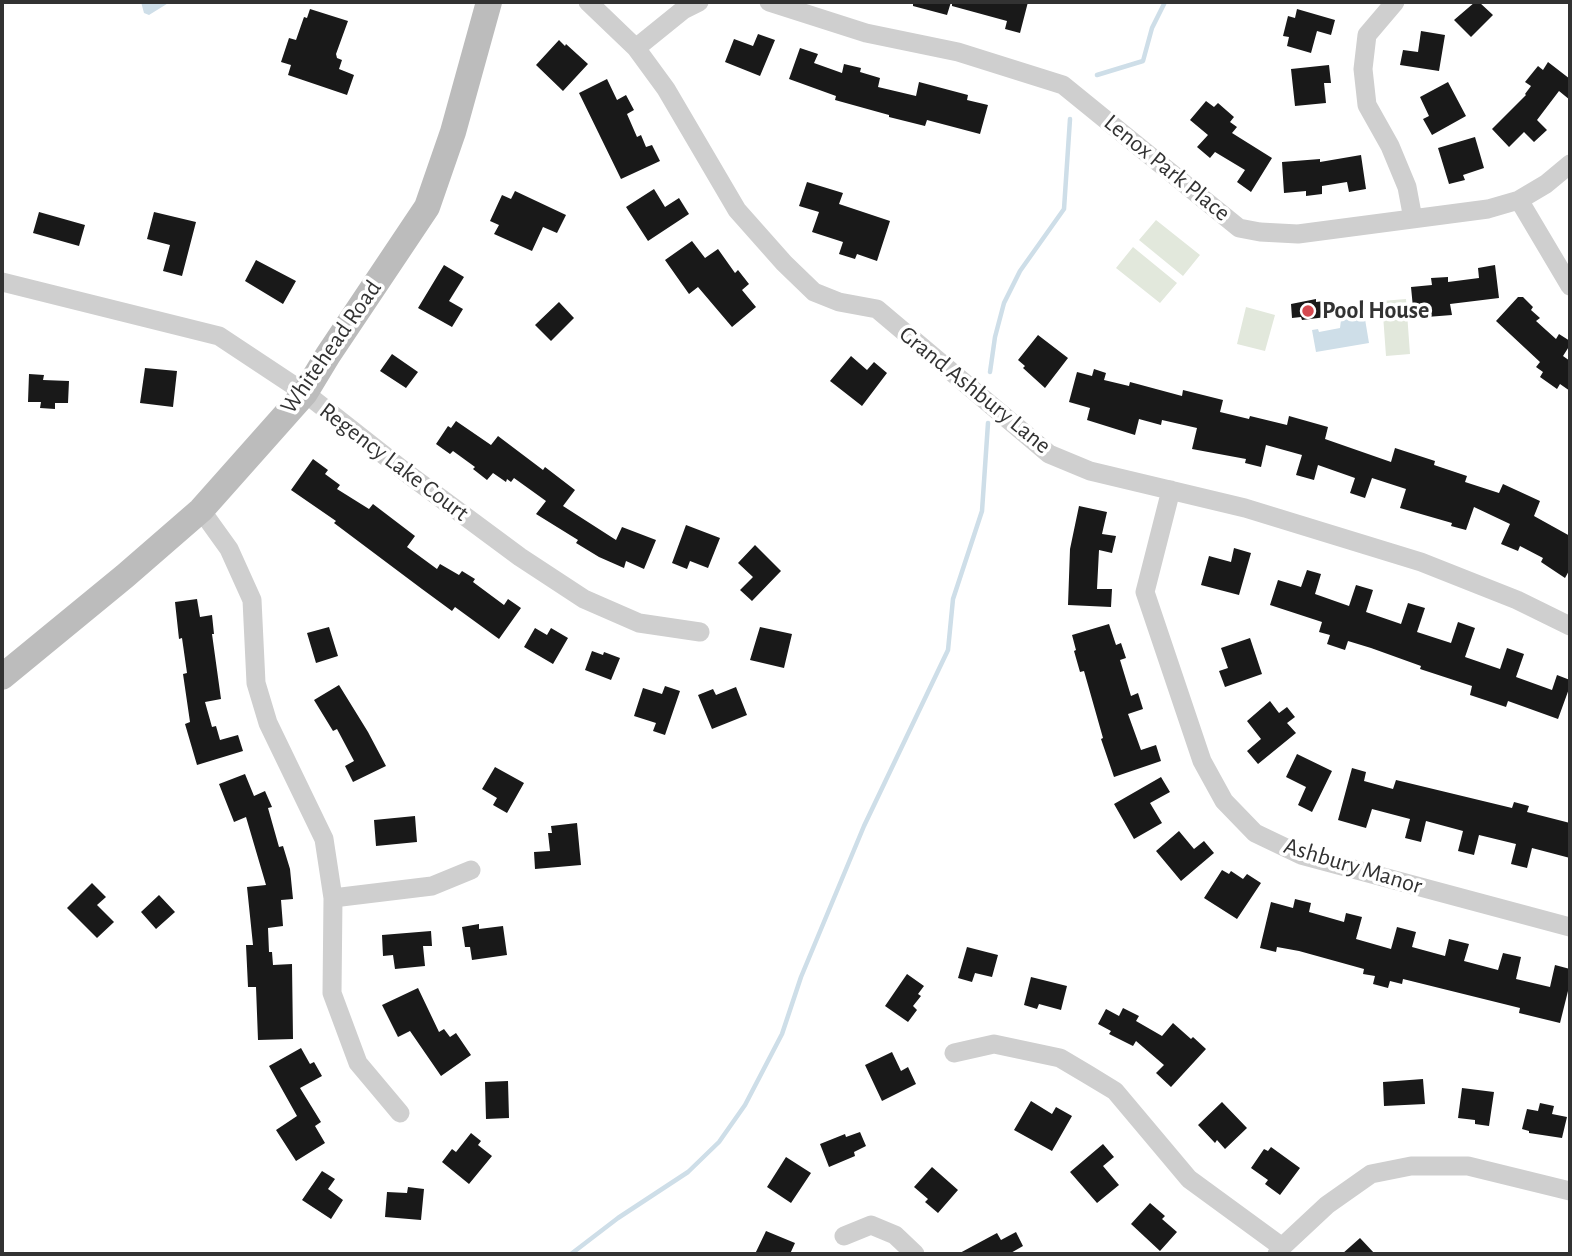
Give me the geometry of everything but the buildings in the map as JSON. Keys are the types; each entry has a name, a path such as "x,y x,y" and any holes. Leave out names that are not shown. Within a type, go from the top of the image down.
{"street":[{"name":"Whitehead Road","path":"2,677 201,510 305,393 426,207 453,132 489,2"},
{"name":"Grand Ashbury Lane","path":"588,2 636,48 666,89 737,210 814,292 839,302 877,309 1049,454 1090,471 1245,508 1420,562 1517,600 1570,626"},
{"path":"636,48 683,10 699,2"},
{"name":"Lenox Park Place","path":"769,2 866,33 958,52 1063,85 1238,228 1298,234 1488,209 1519,200 1546,184 1570,164"},
{"path":"1395,2 1367,35 1363,69 1367,105 1407,187 1413,219"},
{"path":"1519,200 1570,286"},
{"name":"Regency Lake Court","path":"2,282 219,336 305,393 520,557 584,599 639,622 700,632"},
{"name":"Ashbury Manor","path":"1171,490 1145,592 1202,761 1224,801 1255,833 1301,855 1570,927"},
{"path":"201,510 229,549 252,600 256,683 268,723 324,839 332,898 332,993 358,1063 400,1113"},
{"path":"332,898 432,886 471,870"},
{"path":"954,1053 995,1044 1060,1058 1115,1091 1189,1179 1279,1251 1327,1205 1371,1174 1411,1166 1468,1166 1570,1191"},
{"path":"844,1236 871,1225 895,1235 915,1254"}],"shaded area":[{"path":"141,2 170,2 149,15 144,13"},
{"path":"1156,220 1200,255 1183,276 1139,240"},
{"path":"1133,247 1177,283 1160,303 1116,268"},
{"path":"1406,299 1410,354 1386,356 1382,301"},
{"path":"1246,307 1275,315 1265,351 1237,344"},
{"path":"1350,312 1360,313 1365,319 1369,343 1316,352 1312,330 1318,329 1319,332 1340,328 1341,320"}],"waterway":[{"path":"1097,75 1143,61 1152,28 1165,2"},
{"path":"990,372 1004,303 1020,271 1064,209 1070,119"},
{"path":"571,1254 618,1218 688,1172 719,1142 745,1105 782,1034 801,977 864,826 948,650 953,599 982,511 988,423"}],"place":[{"name":"Pool House","path":"1308,311"}]}
